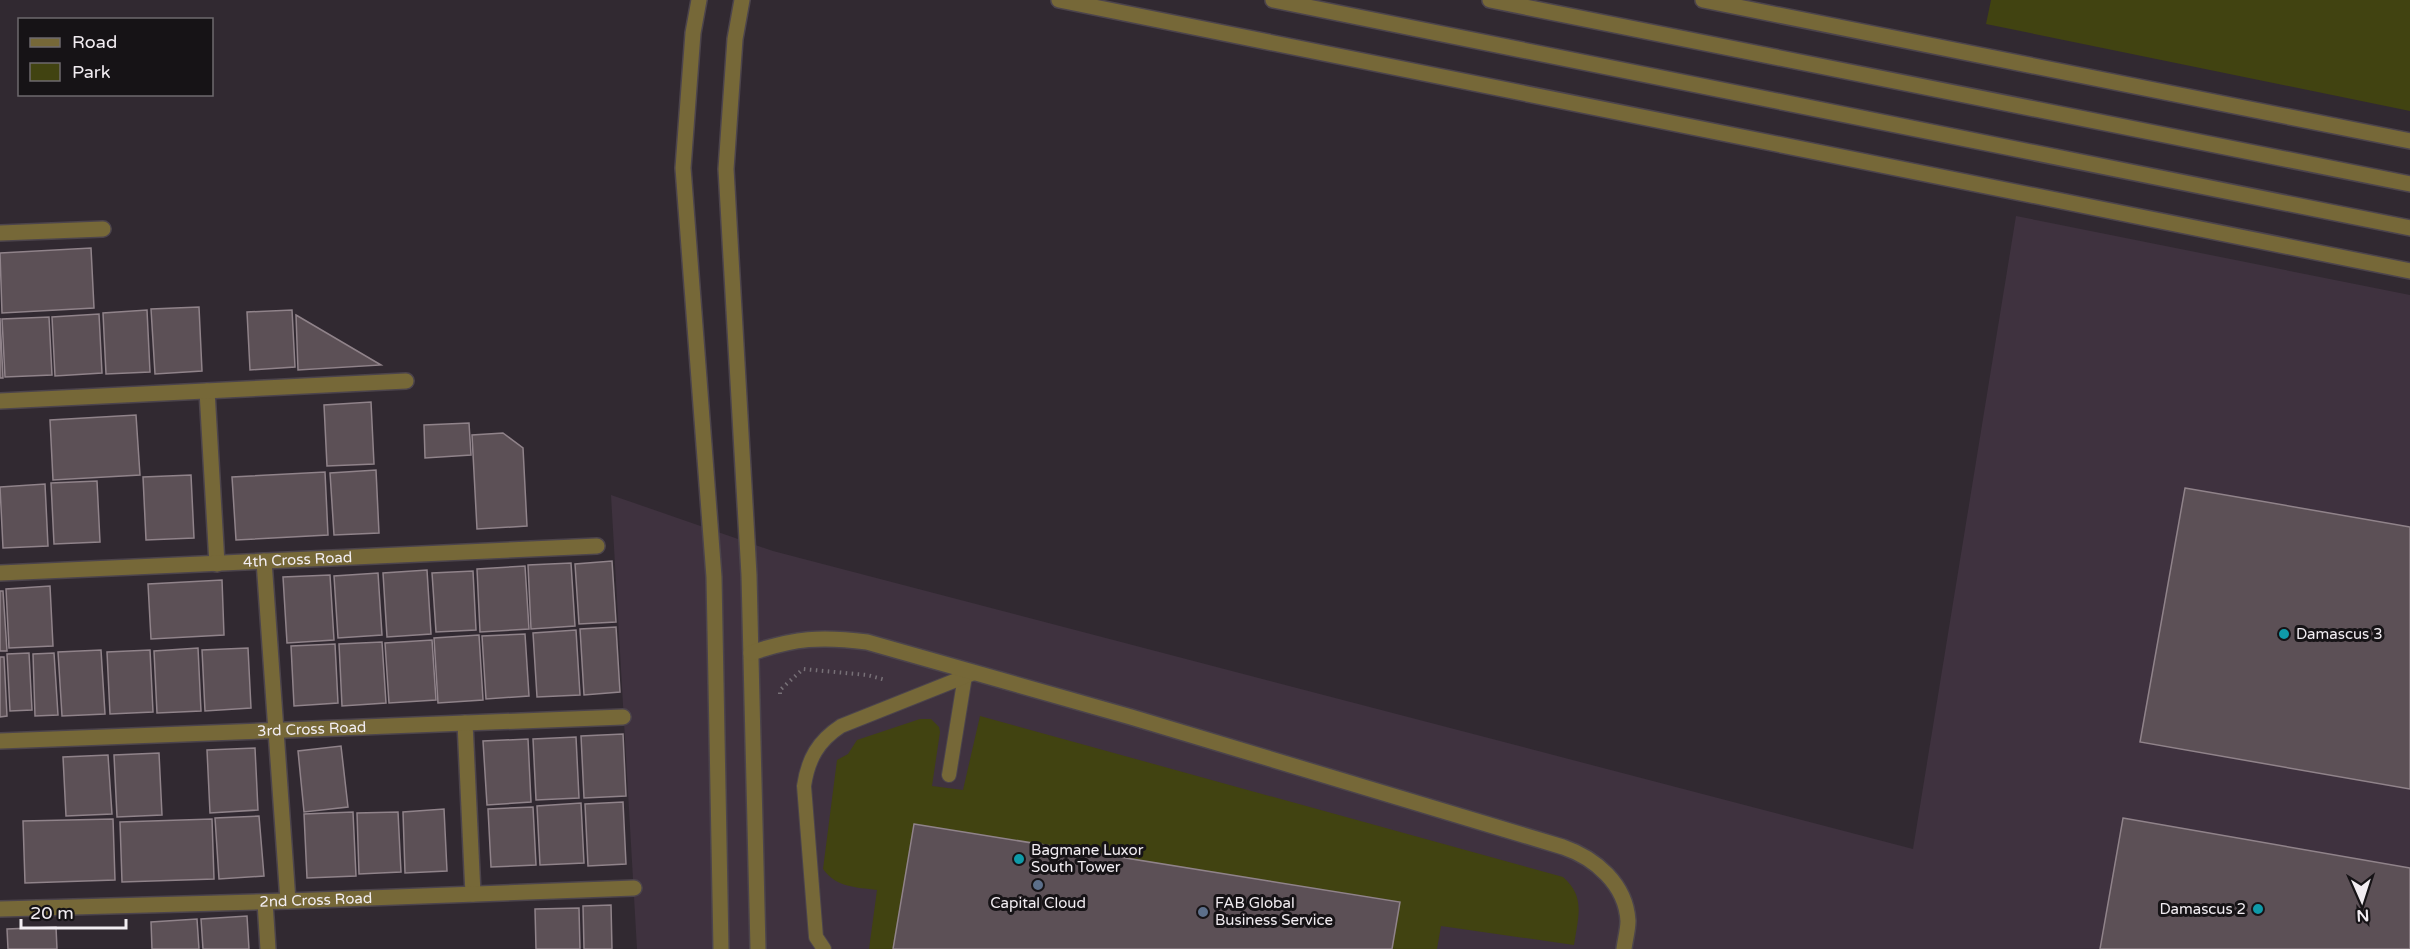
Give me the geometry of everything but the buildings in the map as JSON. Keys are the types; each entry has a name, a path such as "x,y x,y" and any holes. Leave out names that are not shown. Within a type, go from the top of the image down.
{"street":[{"path":"699,0 693,33 683,168 714,577 721,949"},
{"path":"742,0 735,39 726,169 749,575 758,949"},
{"path":"1059,0 2410,271"},
{"path":"1273,0 2410,228"},
{"path":"1490,0 2410,184"},
{"path":"1703,0 2410,141"},
{"path":"0,233 103,229"},
{"path":"0,401 406,381"},
{"path":"207,391 217,564"},
{"name":"4th Cross Road","path":"0,573 597,546"},
{"path":"264,561 288,901"},
{"path":"751,653 806,638 837,638 867,642 969,674 1154,724 1581,853 1610,878 1619,891 1628,921 1624,949"},
{"name":"3rd Cross Road","path":"0,741 623,717"},
{"path":"465,723 473,894"},
{"name":"2nd Cross Road","path":"0,909 634,888"},
{"path":"265,902 268,949"}],"lane":[{"path":"949,775 969,674"},
{"path":"824,949 816,937 804,786 806,770 813,755 820,743 842,726 969,674"}],"shaded area":[{"path":"2016,216 2410,295 2410,949 637,949 611,495 773,551 1913,849"}],"green space":[{"path":"1991,0 2410,0 2410,111 1986,24"},
{"path":"980,716 1563,877 1575,892 1578,900 1574,945 1441,926 1437,949 1392,949 914,824 893,949 869,949 877,890 841,883 834,880 823,869 837,760 848,754 857,740 920,719 931,719 939,727 940,732 932,786 963,790"}],"place":[{"name":"Damascus 3","path":"2284,634"},
{"name":"Bagmane Luxor South Tower","path":"1019,859"},
{"name":"Capital Cloud","path":"1038,885"},
{"name":"Damascus 2","path":"2258,909"},
{"name":"FAB Global Business Service","path":"1203,912"}]}
